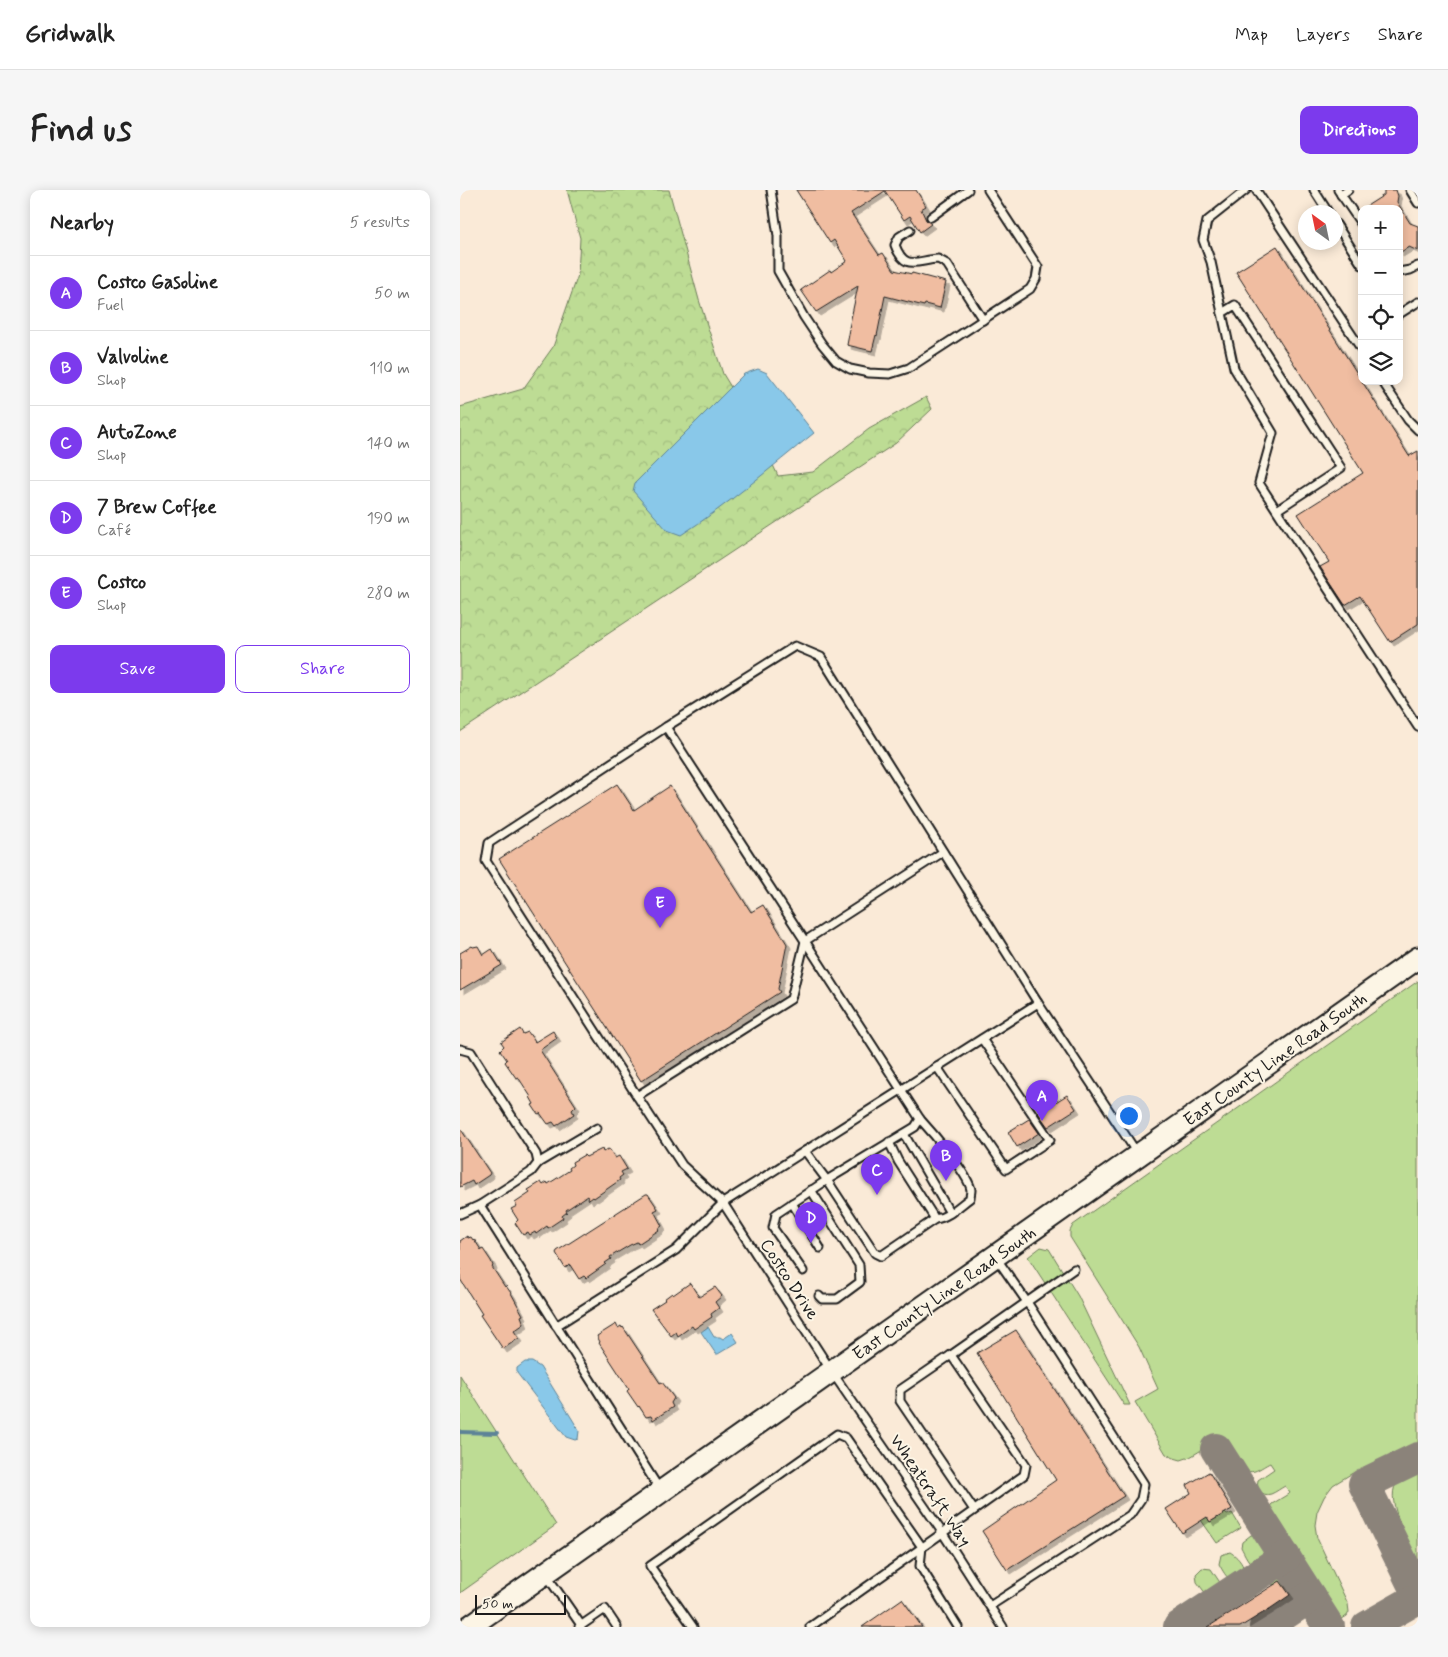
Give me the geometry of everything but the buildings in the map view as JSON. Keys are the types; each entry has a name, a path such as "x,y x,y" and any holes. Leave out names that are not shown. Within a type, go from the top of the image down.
{"main road":[{"name":"East County Line Road South","path":"469,1627 1418,958"}],"lane":[{"path":"771,190 778,236 778,271 804,318 836,361 850,369 890,374 910,368 1030,289 1036,279 1038,267 988,190"},
{"path":"931,217 968,190"},
{"path":"1246,190 1207,221 1203,240 1211,262 1234,368 1273,433 1259,483 1418,727"},
{"path":"1256,190 1358,339"},
{"path":"1348,190 1339,192 1358,219"},
{"path":"1410,190 1418,203"},
{"path":"1317,191 1324,205"},
{"path":"910,230 899,237 895,245 898,255 909,263 921,263 938,259 947,264 983,320"},
{"path":"1343,235 1358,258"},
{"path":"1403,271 1418,266"},
{"path":"1403,311 1418,302"},
{"path":"1222,313 1235,305 1341,468 1276,510"},
{"path":"1385,385 1408,420 1418,430"},
{"name":"Costco Drive","path":"832,1372 723,1203 682,1165 637,1096 486,861 489,843 666,727 795,646 821,657 943,852"},
{"path":"666,727 920,1119 939,1139 964,1175 971,1189 970,1198 942,1218 935,1219 882,1256 875,1253 827,1180 805,1151"},
{"path":"637,1096 791,999 805,941 943,852 1038,1003 1138,1155"},
{"path":"556,1326 676,1250 723,1203 1038,1003"},
{"path":"937,1067 1006,1170 1050,1140 982,1038"},
{"path":"460,1049 471,1052 536,1154 538,1163"},
{"path":"803,1270 773,1228 776,1214 811,1190 915,1127 920,1119"},
{"path":"460,1214 480,1205 531,1172 538,1163 597,1128"},
{"path":"904,1134 950,1213"},
{"path":"889,1142 898,1161 935,1219"},
{"path":"811,1190 859,1265 860,1282 837,1299 822,1299 819,1296"},
{"path":"792,1203 820,1248"},
{"path":"480,1205 661,1492"},
{"path":"990,1606 1130,1515 1141,1499 1144,1484 996,1256"},
{"path":"974,1510 900,1401 900,1390 1074,1269"},
{"path":"810,1627 1024,1475 1026,1465 951,1355"},
{"name":"Wheatcraft Way","path":"832,1372 942,1532 1003,1627"},
{"path":"693,1627 650,1566 837,1434 846,1438 922,1547 920,1566 958,1627"},
{"path":"545,1574 580,1626 605,1609 617,1627"}],"green space":[{"path":"567,190 669,190 699,300 723,374 757,430 778,476 813,472 869,429 926,397 932,409 896,443 460,732 460,407 523,389 553,347 578,275 580,238"},
{"path":"1418,981 1418,1444 1351,1474 1333,1485 1324,1497 1317,1512 1315,1525 1317,1538 1348,1604 1349,1612 1342,1619 1336,1617 1321,1600 1269,1516 1268,1509 1272,1504 1290,1493 1285,1486 1267,1495 1260,1491 1258,1480 1274,1469 1270,1463 1250,1472 1246,1471 1223,1437 1190,1457 1181,1460 1166,1454 1135,1402 1158,1389 1139,1347 1070,1237 1070,1231 1073,1225"},
{"path":"1041,1247 1049,1249 1078,1296 1130,1405 1124,1405 1028,1257"},
{"path":"460,1375 556,1525 460,1593"},
{"path":"1418,1468 1418,1562 1396,1512 1393,1492 1398,1481"},
{"path":"1225,1513 1227,1515 1232,1513 1241,1528 1217,1543 1201,1520 1207,1517 1210,1522"},
{"path":"1251,1535 1266,1537 1276,1549 1272,1561 1266,1567 1259,1568 1253,1566 1241,1547 1242,1542"},
{"path":"1230,1552 1237,1558 1244,1569 1243,1581 1235,1582 1231,1580 1219,1564 1221,1555"},
{"path":"1202,1568 1211,1569 1221,1584 1223,1591 1218,1598 1209,1598 1197,1582 1196,1574"},
{"path":"1282,1569 1296,1576 1299,1589 1297,1596 1292,1602 1278,1611 1271,1608 1289,1595 1280,1581 1273,1585 1269,1576"},
{"path":"1308,1610 1317,1616 1325,1627 1313,1627 1306,1617 1291,1627 1286,1627 1286,1622 1290,1618"}],"water":[{"path":"758,369 767,373 814,433 732,499 681,535 667,530 633,491 635,483 744,374"},
{"path":"708,1327 714,1337 723,1339 732,1333 738,1342 716,1354 701,1332"},
{"path":"525,1362 532,1362 540,1367 579,1431 578,1439 566,1437 517,1373 517,1368"}],"waterway":[{"path":"460,1432 497,1433"}],"taxiway":[{"path":"1216,1449 1329,1627"},
{"path":"1418,1458 1364,1484 1418,1595"},
{"path":"1179,1627 1285,1557"},
{"path":"1265,1627 1310,1597"},
{"path":"1367,1627 1418,1598"}],"place":[{"name":"Costco","path":"660,928"},
{"name":"Costco Gasoline","path":"1042,1121"},
{"name":"Valvoline","path":"946,1181"},
{"name":"AutoZone","path":"877,1195"},
{"name":"7 Brew Coffee","path":"811,1243"}]}
